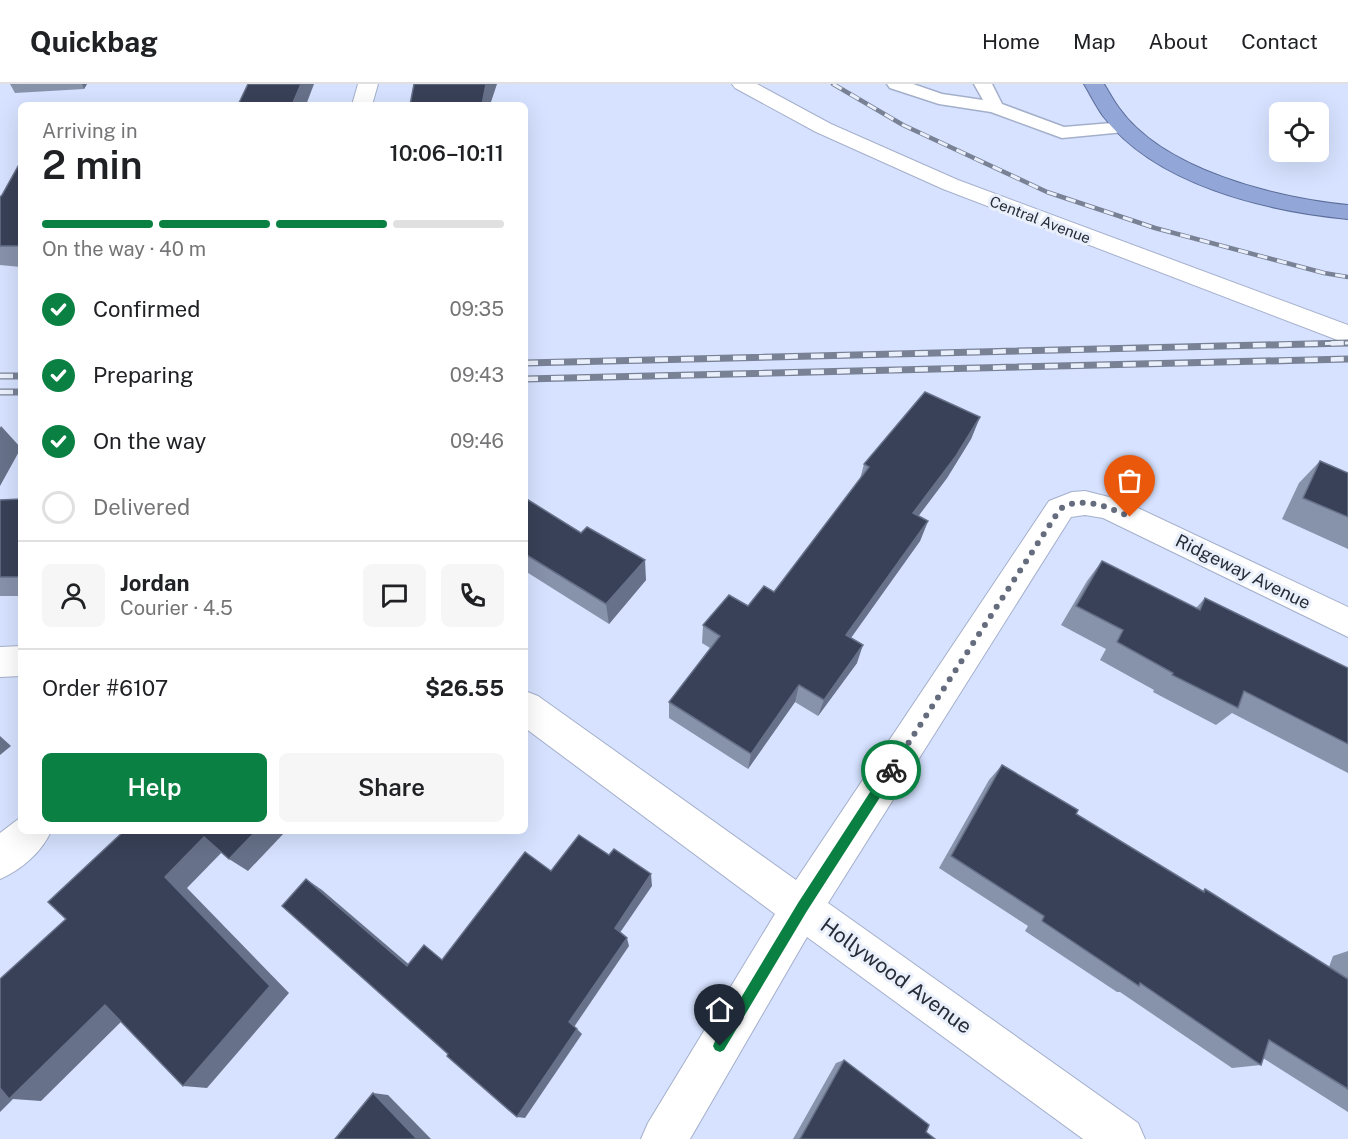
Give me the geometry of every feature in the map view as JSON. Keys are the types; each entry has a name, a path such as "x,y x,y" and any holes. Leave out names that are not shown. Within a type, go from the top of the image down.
{"highway":[{"path":"1094,84 1104,105 1124,127 1148,147 1168,158 1227,186 1296,204 1348,212"}],"street":[{"path":"363,102 368,84"},
{"name":"Central Avenue","path":"742,84 811,123 893,162 986,200 1348,335"},
{"name":"Ridgeway Avenue","path":"802,907 1051,520 1070,502 1086,502 1110,508 1348,622"},
{"path":"0,662 18,661"},
{"name":"Hollywood Avenue","path":"528,709 742,868 802,907 1122,1139"},
{"path":"0,859 29,834"},
{"path":"664,1139 802,907"}],"lane":[{"path":"896,84 939,99 995,107 1062,133 1124,127"},
{"path":"982,84 995,107"}],"building":[{"path":"248,84 301,84 293,102 239,102"},
{"path":"414,84 486,84 483,102 411,102"},
{"path":"18,166 18,246 0,246 0,197"},
{"path":"925,392 980,417 956,456 913,513 928,521 846,635 863,645 824,700 799,685 751,754 669,702 720,636 703,625 729,595 748,606 764,586 774,592 869,467 864,464"},
{"path":"1320,461 1348,473 1348,517 1303,498"},
{"path":"18,499 18,577 0,577 0,500"},
{"path":"528,500 581,533 587,527 645,560 606,604 528,556"},
{"path":"1102,561 1200,610 1205,598 1348,668 1348,744 1244,691 1238,708 1172,675 1173,673 1117,642 1123,630 1076,606"},
{"path":"1002,765 1078,810 1076,814 1204,892 1205,889 1348,979 1348,1089 1269,1040 1261,1065 1140,983 1139,986 1042,921 1044,916 951,856"},
{"path":"121,834 253,834 229,859 204,837 165,877 270,986 183,1086 105,1005 9,1099 0,1088 0,979 66,919 48,902"},
{"path":"579,835 609,855 614,849 651,874 615,928 627,938 569,1022 577,1029 517,1117 282,906 306,879 407,966 424,945 442,960 525,852 551,871"},
{"path":"844,1060 929,1125 926,1132 935,1139 800,1139"},
{"path":"373,1093 417,1139 335,1139"}],"railway":[{"path":"833,84 903,125 1047,192 1155,228 1324,273 1348,277"},
{"path":"528,363 1348,343 1305,344"},
{"path":"528,379 1348,359"},
{"path":"0,376 18,376"},
{"path":"0,392 18,392"}],"way so far":[{"path":"891,770 1060,509 1070,502 1086,502 1110,508 1130,517"}],"route":[{"path":"720,1046 802,907 891,770"}]}
